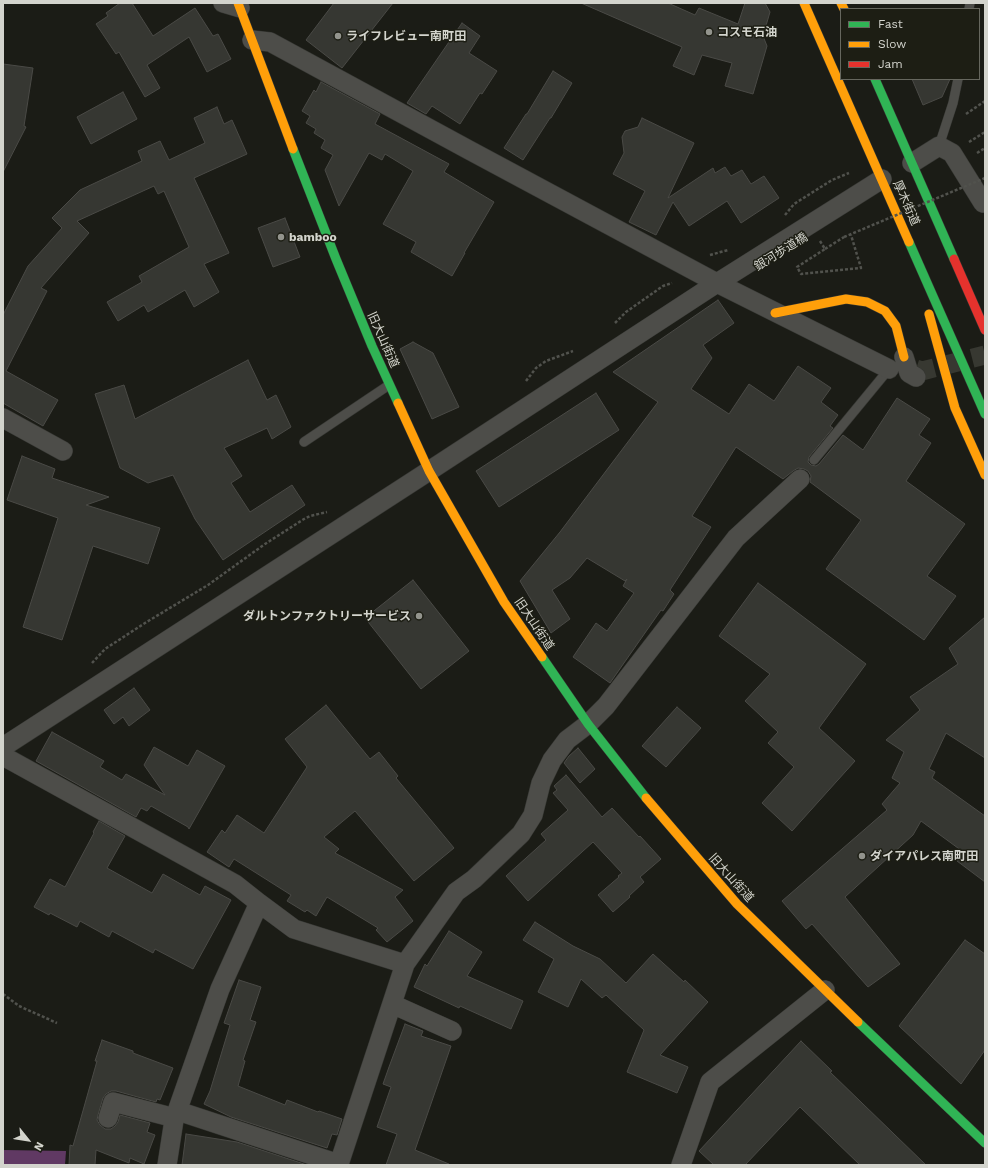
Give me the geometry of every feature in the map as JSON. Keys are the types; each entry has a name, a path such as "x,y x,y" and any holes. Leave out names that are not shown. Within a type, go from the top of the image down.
{"main road":[{"name":"厚木街道","path":"804,3 985,414"},
{"name":"旧大山街道","path":"234,5 252,40 333,251 389,385 429,471 504,602 588,724 654,808 737,904 985,1143"},
{"name":"厚木街道","path":"875,80 985,330"},
{"path":"912,163 954,237"},
{"path":"908,238 955,408 985,475"},
{"path":"775,313 846,299 867,302 885,311 896,326 912,368"}],"street":[{"path":"252,40 270,42 717,283 889,369"},
{"path":"912,163 939,146 952,153 983,203"},
{"path":"3,747 717,283 882,179"},
{"path":"3,418 63,451"},
{"path":"108,1118 113,1102 176,1115 339,1164 405,964 456,892 474,879 521,834 533,814 541,783 552,760 567,740 588,724 606,706 736,538 800,479"},
{"path":"3,756 235,884 294,929 405,964"},
{"path":"166,1165 176,1115 220,989 259,903"},
{"path":"681,1165 710,1082 825,990"},
{"path":"392,1004 452,1031"}],"lane":[{"path":"939,146 953,103 958,80"},
{"path":"814,460 889,369"},
{"path":"304,442 389,385"}],"path":[{"path":"969,142 985,132"},
{"path":"977,153 985,148"},
{"path":"825,249 844,238 985,178"},
{"name":"銀河歩道橋","path":"819,239 825,249 797,267 802,274 862,268 851,235"},
{"path":"3,994 19,1006 57,1023"}],"shaded area":[{"path":"3,1150 66,1151 65,1165 3,1165"}],"building":[{"path":"120,3 132,3 153,36 195,8 213,36 218,34 231,59 207,72 189,37 147,65 160,88 145,97 119,52 116,54 96,24 108,16 106,13"},
{"name":"ライフレビュー南町田","path":"334,3 393,3 342,68 306,40"},
{"path":"581,3 668,3 695,15 699,8 738,24 745,3 765,3 770,12 763,36 767,46 753,94 725,86 732,63 702,55 694,75 673,66 682,47"},
{"path":"462,23 480,36 469,53 497,71 482,94 480,93 460,124 432,106 426,114 407,103"},
{"path":"3,64 33,68 24,126 26,127 3,172"},
{"path":"553,71 572,83 523,160 504,148"},
{"path":"912,80 950,80 942,97 923,105"},
{"path":"321,82 380,114 375,124 449,164 444,172 494,202 452,276 411,252 416,242 383,224 413,171 385,154 382,160 369,153 339,206 325,170 333,155 321,148 325,140 314,133 316,129 306,123 310,116 302,111 314,90 316,92"},
{"path":"123,92 137,119 91,144 77,117"},
{"path":"217,107 224,124 232,120 247,154 194,178 229,253 204,264 219,292 194,307 185,290 148,312 144,305 118,321 107,302 142,282 139,276 189,247 164,191 158,194 154,186 77,221 89,233 41,288 47,291 6,371 58,400 43,426 3,403 3,315 28,266 62,228 52,218 80,190 142,161 138,151 160,141 169,160 205,143 194,118"},
{"path":"642,118 694,143 668,198 713,168 715,173 725,167 731,176 742,170 751,184 764,176 779,198 741,223 727,201 689,226 673,202 656,235 629,222 645,191 613,174 624,153 622,137 625,131 638,127"},
{"path":"285,218 300,257 273,267 258,228"},
{"path":"718,300 734,323 703,345 712,358 691,389 729,414 749,384 774,401 798,366 831,388 821,402 838,415 830,426 833,428 809,457 808,462 811,465 816,466 819,464 843,435 863,450 897,398 930,419 919,435 931,443 906,481 965,524 927,576 956,596 924,640 826,569 861,520 810,482 811,476 808,471 798,468 783,479 736,447 692,516 711,527 670,590 674,594 663,611 661,610 610,683 573,657 596,623 607,631 634,593 623,586 627,579 625,581 587,558 570,578 552,590 570,619 551,633 520,581 560,532 658,402 613,372"},
{"path":"413,342 433,353 459,407 432,419 400,349"},
{"path":"248,360 267,400 276,395 291,427 272,439 267,428 224,448 242,476 231,483 250,512 292,485 305,505 223,560 195,519 173,475 148,483 120,468 95,394 124,385 135,419"},
{"path":"596,393 619,430 499,507 476,471"},
{"path":"22,456 55,469 52,478 109,497 86,505 160,528 148,564 93,546 62,640 23,627 58,518 7,500"},
{"path":"413,580 469,651 421,689 365,618"},
{"path":"758,583 866,664 819,728 855,761 792,831 762,803 794,767 768,743 778,732 745,701 770,674 719,636"},
{"name":"ダイアパレス南町田","path":"985,617 985,758 946,733 929,769 935,772 932,778 985,816 985,882 957,861 962,851 921,821 913,835 845,897 900,964 868,987 812,924 806,929 782,901 887,810 882,804 900,783 892,778 904,752 886,740 920,710 910,697 958,664 949,648"},
{"path":"134,688 150,710 129,726 123,717 114,724 104,710"},
{"path":"326,705 370,759 379,752 398,776 396,778 454,848 414,881 355,811 324,837 339,849 335,853 403,890 395,897 413,921 387,942 376,930 378,928 327,897 316,916 307,910 305,912 287,901 291,895 234,859 229,867 207,852 222,830 225,833 237,815 264,833 307,767 285,739"},
{"path":"677,707 701,728 666,767 642,746"},
{"path":"52,732 104,761 100,767 122,780 126,774 165,795 144,765 154,747 188,766 197,750 225,766 189,829 151,806 147,811 141,808 136,817 36,761"},
{"path":"578,748 595,769 580,783 564,763"},
{"path":"566,775 602,817 612,808 661,859 640,877 644,882 613,912 598,895 622,873 593,842 528,901 506,876 546,840 541,834 568,810 553,793 557,790 554,786"},
{"path":"99,821 125,836 107,868 152,893 163,874 200,895 205,886 231,900 193,969 155,949 153,953 112,931 109,937 80,921 77,927 50,913 49,915 34,907 50,879 65,887"},
{"path":"535,922 573,946 600,959 626,983 653,954 684,982 685,980 708,1002 660,1055 688,1067 677,1093 627,1072 644,1030 606,995 602,998 581,979 568,1007 538,992 554,959 523,940"},
{"path":"449,931 482,952 467,976 523,1001 511,1029 460,1006 459,1008 414,987 425,964 427,966"},
{"path":"965,940 985,954 985,1050 961,1084 899,1026"},
{"path":"239,980 261,987 250,1020 256,1022 243,1060 245,1061 238,1086 285,1105 287,1100 318,1112 319,1111 342,1119 337,1135 332,1134 327,1148 231,1117 204,1104 210,1091 230,1025 224,1023"},
{"path":"405,1024 423,1031 421,1036 451,1046 415,1150 449,1165 386,1165 397,1134 377,1127 391,1087 383,1084"},
{"path":"102,1040 173,1068 160,1100 157,1099 156,1102 116,1091 111,1091 103,1098 97,1120 105,1129 111,1129 115,1126 120,1115 150,1123 147,1132 155,1135 144,1164 130,1158 129,1163 96,1150 95,1165 69,1165 70,1145 73,1146 97,1061 95,1061"},
{"path":"801,1041 832,1071 830,1072 926,1165 860,1165 800,1107 745,1165 714,1165 699,1151"},
{"path":"186,1134 237,1142 307,1165 182,1165"}],"tunnel":[{"path":"916,369 922,371 985,355"}],"traffic: fast":[{"path":"875,80 954,259"},
{"path":"293,149 336,259 372,346 398,403"},
{"path":"909,242 985,414"},
{"path":"542,657 588,724 646,798"},
{"path":"858,1022 985,1143"}],"traffic: slow":[{"path":"238,3 293,149"},
{"path":"804,3 909,242"},
{"path":"841,3 844,8"},
{"path":"775,313 846,299 867,302 885,311 896,326 904,357"},
{"path":"929,314 955,408 985,475"},
{"path":"398,403 429,471 504,602 542,657"},
{"path":"646,798 737,904 858,1022"}],"traffic: jam":[{"path":"954,259 985,330"}],"place":[{"name":"コスモ石油","path":"709,32"},
{"name":"ライフレビュー南町田","path":"338,36"},
{"name":"bamboo","path":"281,237"},
{"name":"ダルトンファクトリーサービス","path":"419,616"},
{"name":"ダイアパレス南町田","path":"862,856"}]}
